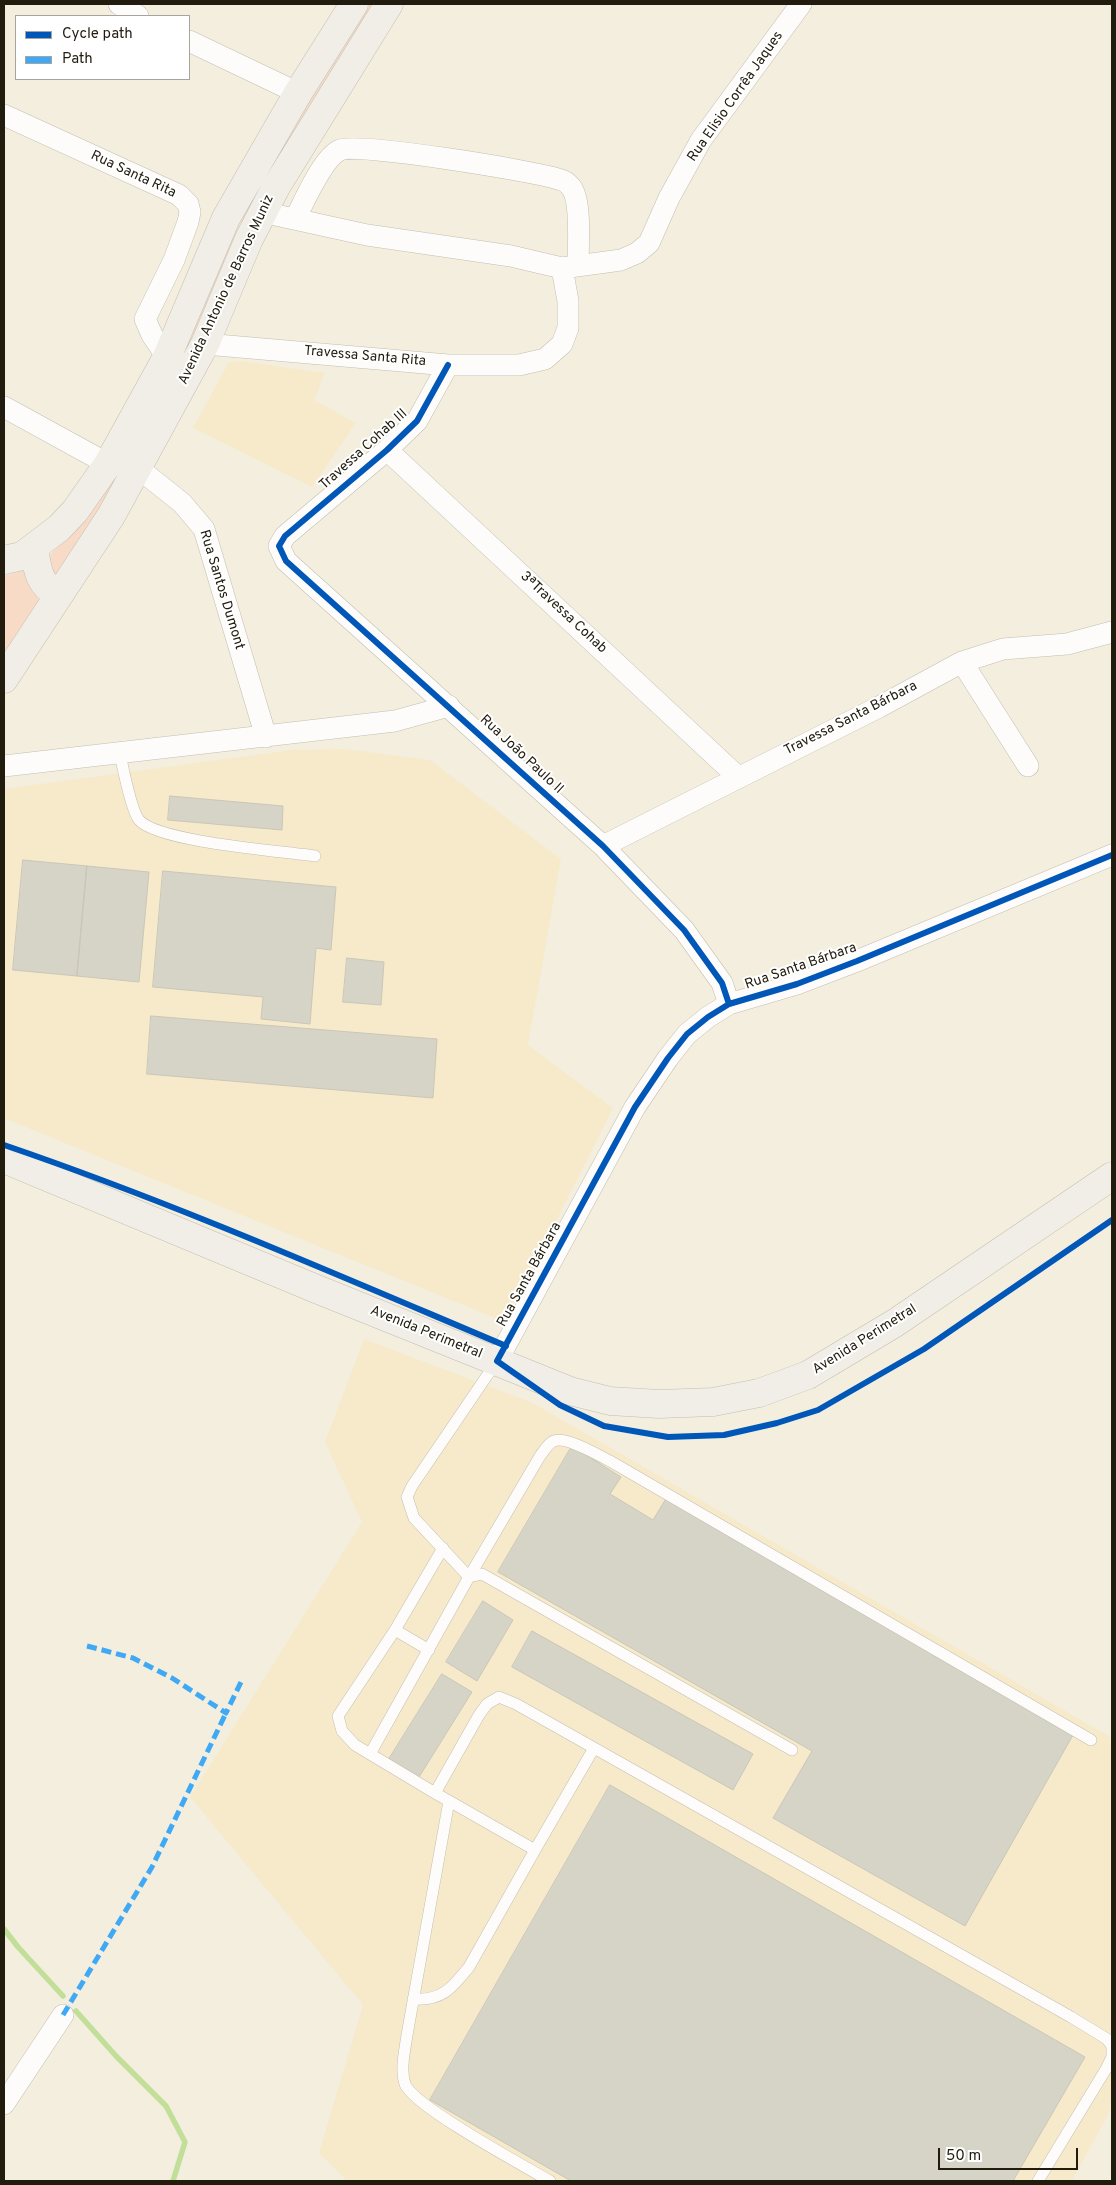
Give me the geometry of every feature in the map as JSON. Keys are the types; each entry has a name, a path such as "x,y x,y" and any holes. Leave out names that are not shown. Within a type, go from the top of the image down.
{"main road":[{"name":"Avenida Antonio de Barros Muniz","path":"4,560 22,556 59,528 75,510 108,464 167,357 226,218 298,93 354,4"},
{"name":"Avenida Antonio de Barros Muniz","path":"4,679 111,516 205,344 262,212 389,4"},
{"path":"34,547 41,581 59,595"},
{"name":"Avenida Perimetral","path":"11,1166 570,1391 610,1401 659,1404 713,1402 759,1393 808,1375 862,1344 1112,1176"}],"street":[{"path":"119,4 136,15"},
{"name":"Rua Elisio Corrêa Jaques","path":"570,267 621,260 637,253 649,243 669,198 702,140 801,4"},
{"path":"190,41 298,93"},
{"name":"Rua Santa Rita","path":"4,116 179,195 188,204 190,212 186,230 174,260 145,319 152,335 167,357"},
{"name":"Travessa Santa Rita","path":"205,344 448,364 519,366 545,359 562,344 568,328 570,267 578,212 572,188 559,179 392,151 341,149 325,165 295,219"},
{"path":"262,212 367,235 511,256 570,267"},
{"name":"Travessa Cohab III","path":"281,542 285,536 387,450 417,422 448,364"},
{"path":"4,407 108,464"},
{"name":"3ªTravessa Cohab","path":"387,450 738,777"},
{"name":"Rua Santos Dumont","path":"138,468 182,503 204,529 266,737"},
{"name":"Rua João Paulo II","path":"281,542 279,546 280,552 286,561 603,846 684,930 722,983 729,1004"},
{"name":"Travessa Santa Bárbara","path":"603,846 879,707 962,662 1003,650 1068,644 1112,632"},
{"path":"962,662 1028,766"},
{"path":"4,766 395,721 449,706"},
{"name":"Rua Santa Bárbara","path":"497,1361 636,1107 668,1058 687,1034 708,1017 729,1004 797,984 857,961 1112,855"},
{"path":"4,2104 63,2015"}],"lane":[{"path":"120,754 138,819 149,828 180,838 315,856"},
{"path":"469,1577 414,1518 408,1506 407,1497 412,1486 497,1361"},
{"path":"370,1754 469,1577 540,1456 550,1443 555,1440 566,1440 610,1461 1091,1740"},
{"path":"443,1548 395,1630 338,1716 342,1731 355,1745 535,1850"},
{"path":"469,1577 482,1574 792,1750"},
{"path":"395,1630 429,1650"},
{"path":"435,1792 479,1715 488,1704 499,1697 516,1704 1096,2031 1107,2039 1112,2047 1112,2056 1038,2181"},
{"path":"413,2000 429,2000 455,1984 469,1967 594,1748"},
{"path":"449,1801 402,2072 406,2086 424,2105 550,2181"}],"shaded area":[{"path":"367,4 381,4 181,375 55,584 45,560 71,533 173,371 255,191"},
{"path":"240,361 325,373 314,400 356,423 312,487 193,428 229,362"},
{"path":"33,567 46,602 4,666 4,576"},
{"path":"346,749 430,760 561,859 528,1045 613,1108 505,1322 6,1119 4,1115 4,789 292,750"},
{"path":"364,1339 533,1403 1112,1738 1112,2107 1072,2181 347,2181 319,2153 363,2005 190,1797 362,1522 325,1442"}],"building":[{"path":"170,796 283,806 282,830 168,820"},
{"path":"23,860 87,866 77,976 13,970"},
{"path":"87,866 149,872 139,982 77,976"},
{"path":"163,871 336,887 331,950 316,948 310,1024 261,1019 263,997 153,987"},
{"path":"347,958 384,962 381,1005 343,1002"},
{"path":"151,1016 437,1039 433,1098 147,1074"},
{"path":"572,1446 621,1477 610,1494 653,1520 667,1497 1073,1735 965,1926 773,1818 812,1751 498,1572"},
{"path":"483,1601 513,1620 477,1681 446,1662"},
{"path":"532,1631 753,1754 733,1790 512,1667"},
{"path":"442,1674 472,1692 419,1777 389,1759"},
{"path":"610,1785 1085,2057 1013,2181 571,2181 430,2100"}],"waterway":[{"path":"4,1929 63,1996"},
{"path":"76,2011 116,2056 166,2106 185,2142 173,2181"}],"marked path":[{"path":"87,1646 133,1658 172,1678 226,1713 242,1680"},
{"path":"63,2015 152,1867 226,1713"}],"cycle path":[{"path":"448,365 417,421 387,450 285,536 279,546 286,561 603,846 684,930 722,983 729,1004"},
{"path":"1112,855 857,961 797,984 729,1004 708,1017 687,1034 668,1058 635,1107 497,1361 560,1405 604,1426 668,1437 724,1435 777,1423 818,1410 924,1349 1112,1220"},
{"path":"4,1145 68,1167 194,1216 506,1346"}]}
